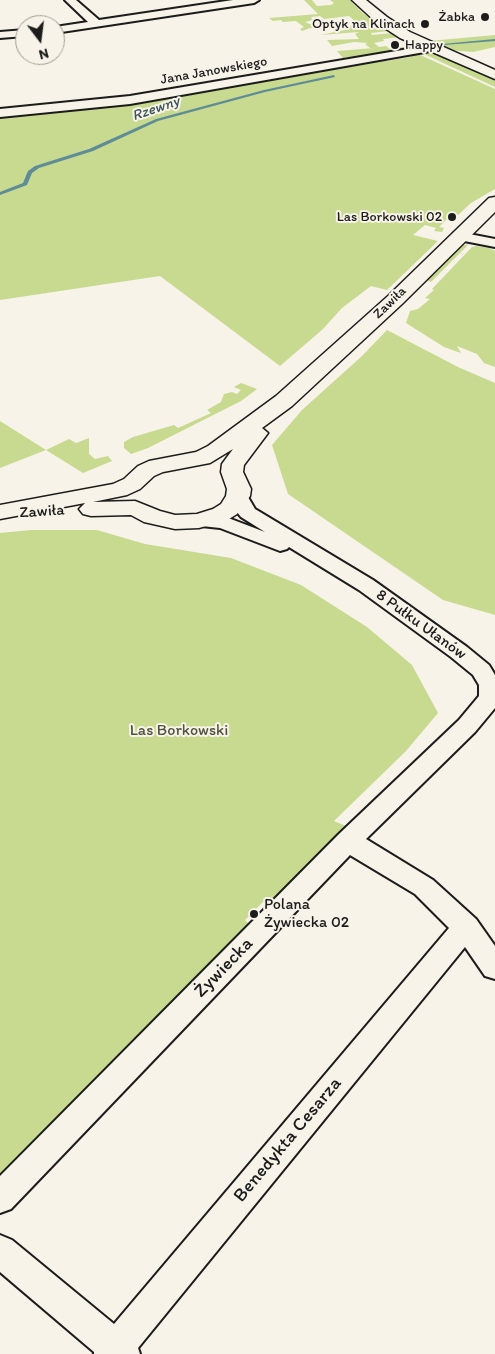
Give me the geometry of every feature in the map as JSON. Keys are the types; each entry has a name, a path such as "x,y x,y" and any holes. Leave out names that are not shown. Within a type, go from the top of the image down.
{"street":[{"path":"70,0 97,24"},
{"path":"65,29 254,0"},
{"path":"358,0 393,27 432,48 495,75"},
{"path":"0,35 15,34"},
{"name":"Jana Janowskiego","path":"0,113 130,100 432,48"},
{"name":"Zawiła","path":"0,514 111,492 136,481 146,471 157,466 202,458 216,451 284,401 395,300 495,202"},
{"path":"459,236 495,243"},
{"name":"Zawiła","path":"0,514 122,507 135,508 169,521 199,521 221,514 229,508 237,488 232,472 234,462 284,401"},
{"name":"Zawiła","path":"183,462 197,462 221,468 237,488"},
{"path":"136,481 131,493 132,500 144,512"},
{"name":"8 Pułku Ułanów","path":"237,488 242,506 248,513 398,606 481,670 490,684 491,698"},
{"name":"8 Pułku Ułanów","path":"199,521 218,521 230,524 334,567"},
{"name":"Żywiecka","path":"0,1198 348,841 467,726 491,698"},
{"path":"348,841 424,887 466,927 495,968"},
{"name":"Benedykta Cesarza","path":"116,1352 466,927"},
{"path":"0,1251 116,1352"}],"green space":[{"path":"304,0 312,0 317,6 334,3 330,0 350,0 364,14 388,31 371,33 372,35 392,33 400,37 383,39 384,41 374,43 379,47 386,46 390,49 403,47 404,50 345,60 350,57 343,58 337,51 374,48 370,48 365,44 368,43 354,42 332,46 327,40 359,39 355,34 359,32 320,35 345,30 353,25 352,23 356,22 349,16 324,19 320,16 311,17 313,20 305,22 322,29 310,28 302,31 300,29 304,27 296,21 273,21 269,18 318,14"},
{"path":"495,35 495,47 473,52 448,50 429,41"},
{"path":"423,51 433,52 495,79 495,87 426,55"},
{"path":"407,53 416,53 495,89 495,189 471,203 458,215 452,214 439,227 444,228 442,232 434,231 436,228 425,225 413,235 438,241 387,290 371,286 342,308 323,329 280,366 160,276 0,300 0,115 378,60 387,61 411,57"},
{"path":"469,244 431,282 428,281 428,278 461,246"},
{"path":"477,246 495,251 495,367 484,363 477,354 457,346 461,353 444,347 406,323 410,311 418,309 430,299 425,298 434,290 432,289 472,247"},
{"path":"387,330 458,367 495,383 495,615 443,600 288,494 272,445 302,410 362,356"},
{"path":"241,383 257,389 241,401 148,448 131,454 124,448 124,442 133,437 174,425 178,428 211,413 207,410 221,402 224,394 232,392 237,394 241,390 234,387"},
{"path":"0,421 46,450 0,468"},
{"path":"89,438 89,454 95,459 108,456 112,461 83,473 46,450 69,439 76,443"},
{"name":"Las Borkowski","path":"31,530 97,530 145,544 231,558 301,585 367,627 412,665 438,713 406,751 334,821 346,826 273,899 268,897 245,920 249,924 0,1175 0,533"}],"waterway":[{"name":"Rzewny","path":"444,44 495,40"},
{"name":"Rzewny","path":"0,194 25,184 30,172 37,167 91,150 157,120 264,91 334,76"}],"place":[{"name":"Żabka","path":"485,17"},
{"name":"Optyk na Klinach","path":"425,24"},
{"name":"Happy","path":"395,45"},
{"name":"Las Borkowski 02","path":"452,217"},
{"name":"Polana Żywiecka 02","path":"254,914"}]}
